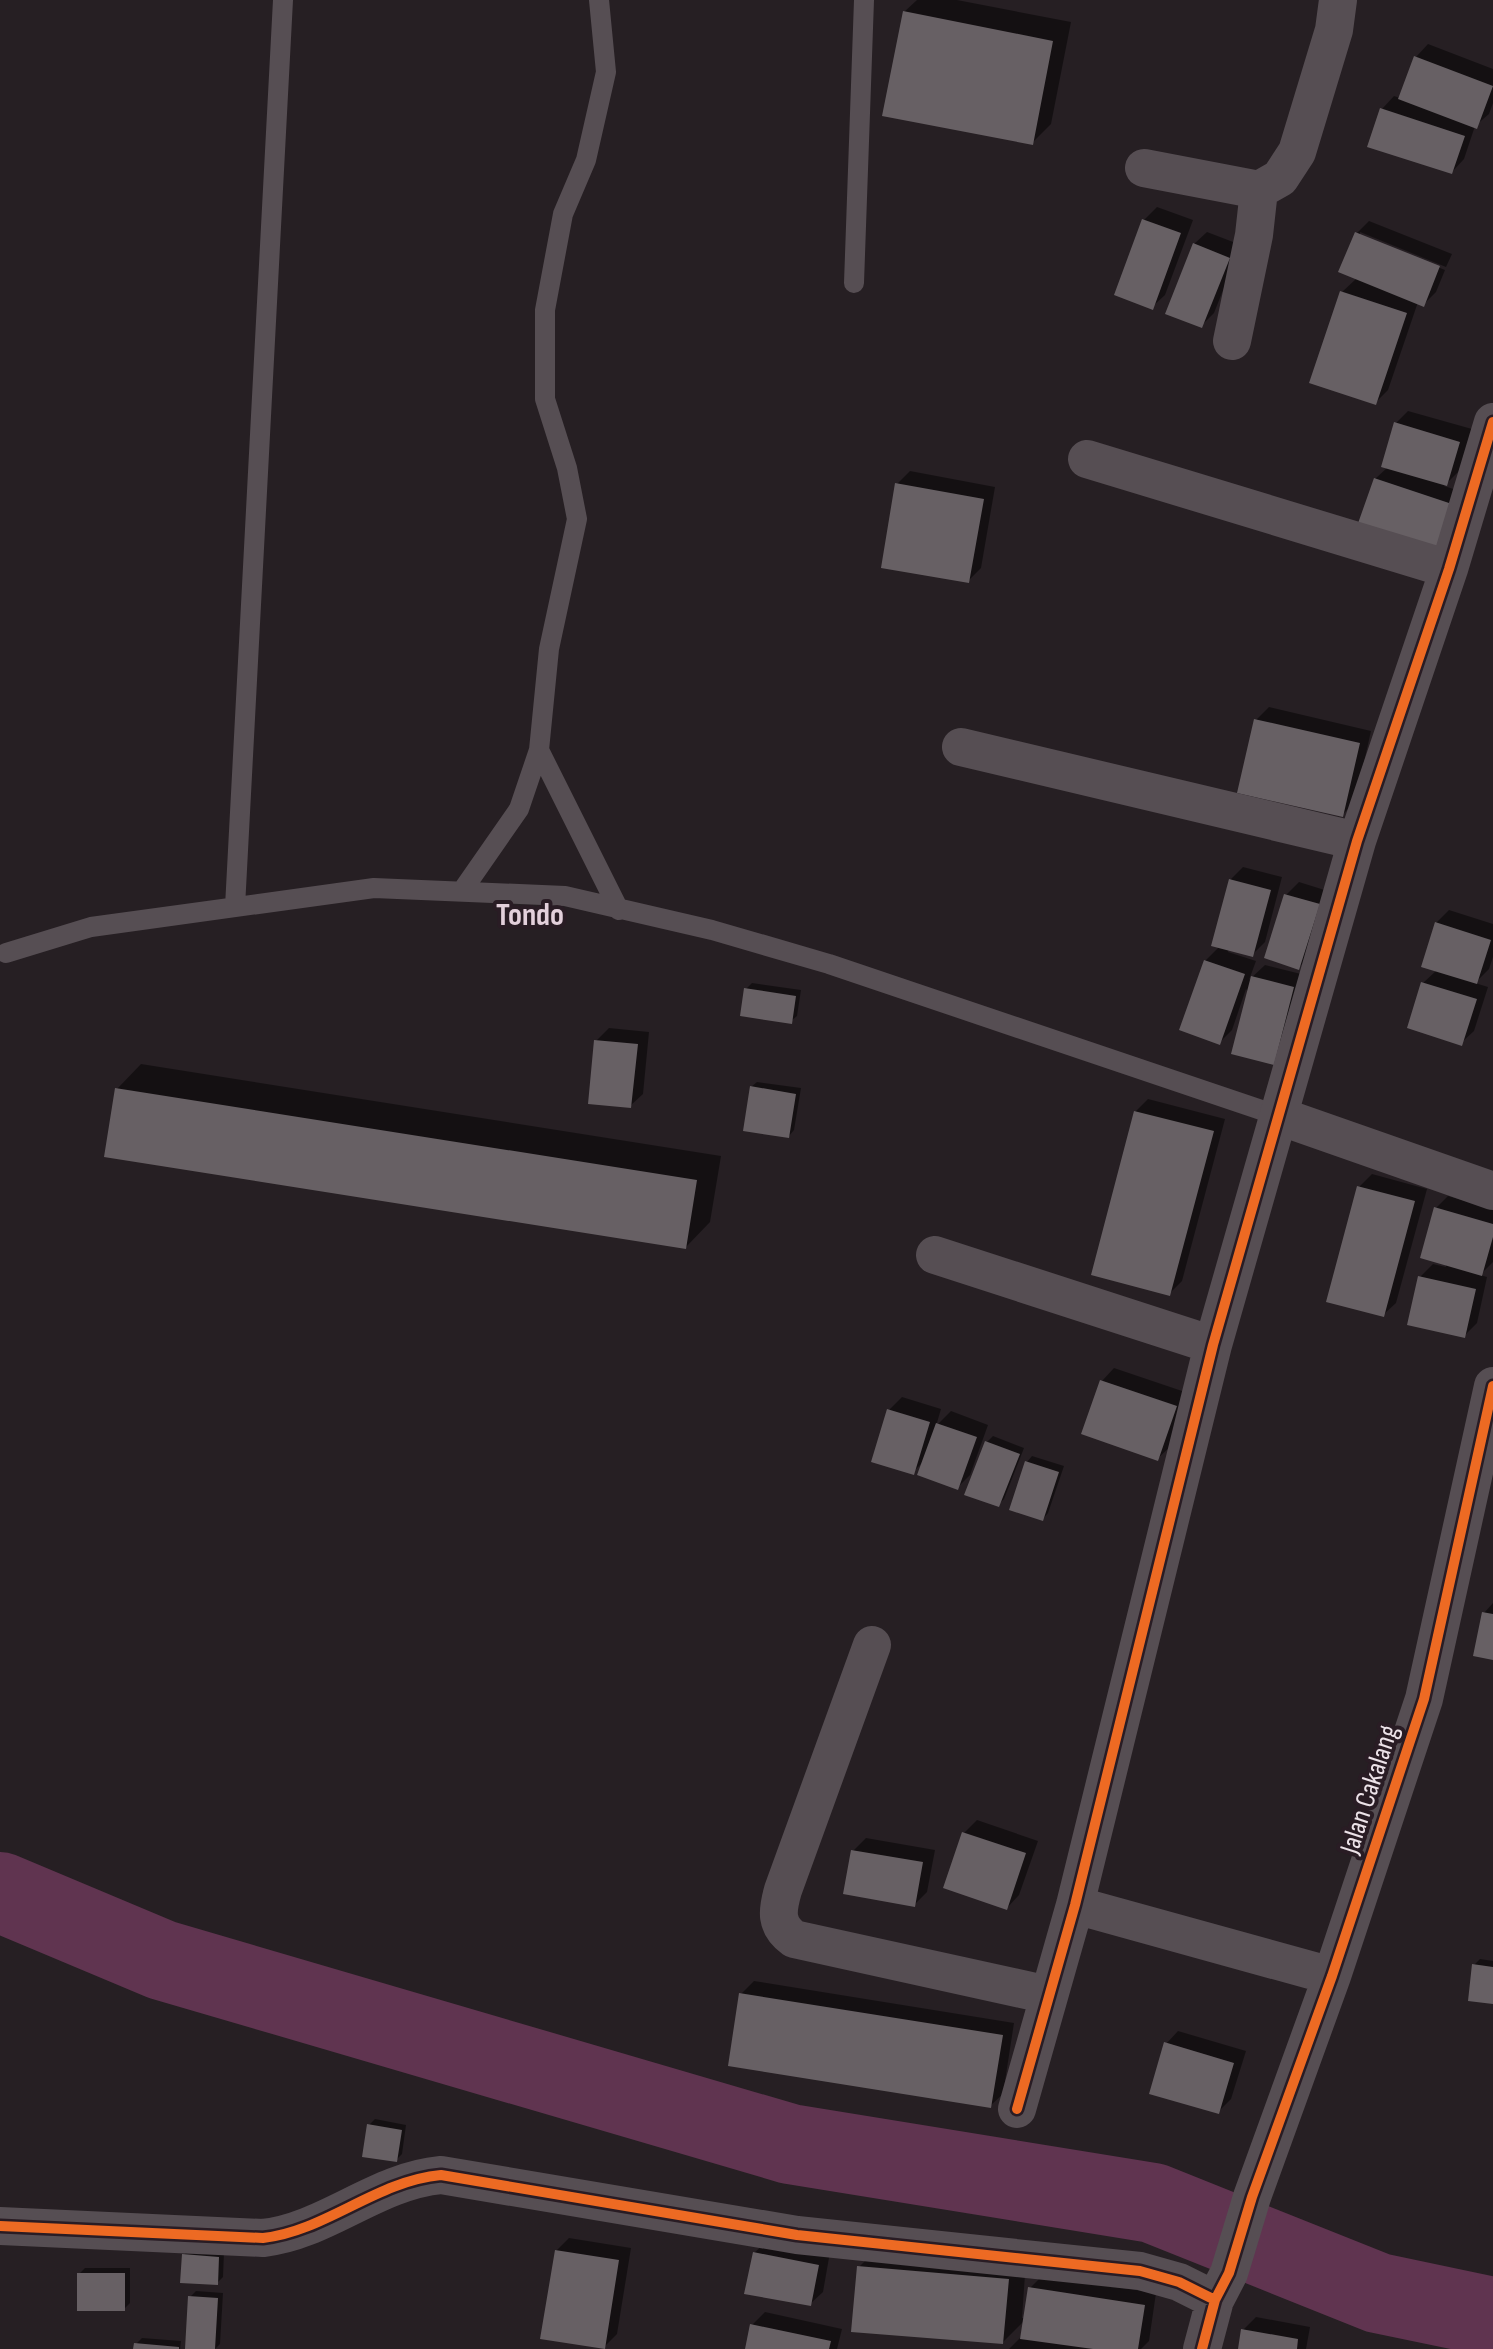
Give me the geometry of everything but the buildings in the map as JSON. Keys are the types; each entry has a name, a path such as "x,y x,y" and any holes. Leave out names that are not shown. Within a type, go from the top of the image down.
{"street":[{"path":"1144,168 1259,190 1280,178 1297,152 1334,30 1338,0"},
{"path":"1232,341 1254,235 1259,190"},
{"path":"1017,2109 1075,1905 1213,1345 1357,841 1449,569 1493,422"},
{"path":"1087,459 1449,569"},
{"path":"961,747 1357,841"},
{"path":"1279,1116 1493,1191"},
{"path":"935,1255 1213,1345"},
{"name":"Jalan Cakalang","path":"1202,2349 1252,2197 1332,1976 1424,1699 1493,1386"},
{"path":"872,1645 783,1890 778,1919 783,1931 794,1939 806,1942 1049,1995"},
{"path":"1075,1905 1332,1976"},
{"path":"0,2226 263,2238 305,2228 377,2193 419,2177 441,2175 797,2235 1140,2271 1179,2282 1222,2287"}],"lane":[{"path":"235,907 283,0"},
{"path":"462,891 519,809 539,750 549,649 577,519 567,468 545,399 545,310 563,214 586,160 606,72 599,0"},
{"path":"854,283 864,0"},
{"path":"539,750 619,910"},
{"path":"6,953 91,927 374,888 565,896 712,930 829,964 1279,1116"}],"waterway":[{"path":"0,1892 162,1960 790,2144 1153,2203 1378,2293 1493,2317"}],"cycle path":[{"path":"1017,2109 1075,1905 1213,1345 1357,841 1449,569 1493,422"},
{"path":"1202,2349 1215,2300 1229,2273 1252,2197 1332,1976 1424,1699 1493,1386"},
{"path":"0,2226 263,2238 308,2226 395,2186 441,2175 797,2235 1140,2271 1179,2282 1215,2300"}],"district":[{"name":"Tondo","path":"530,914"}]}
